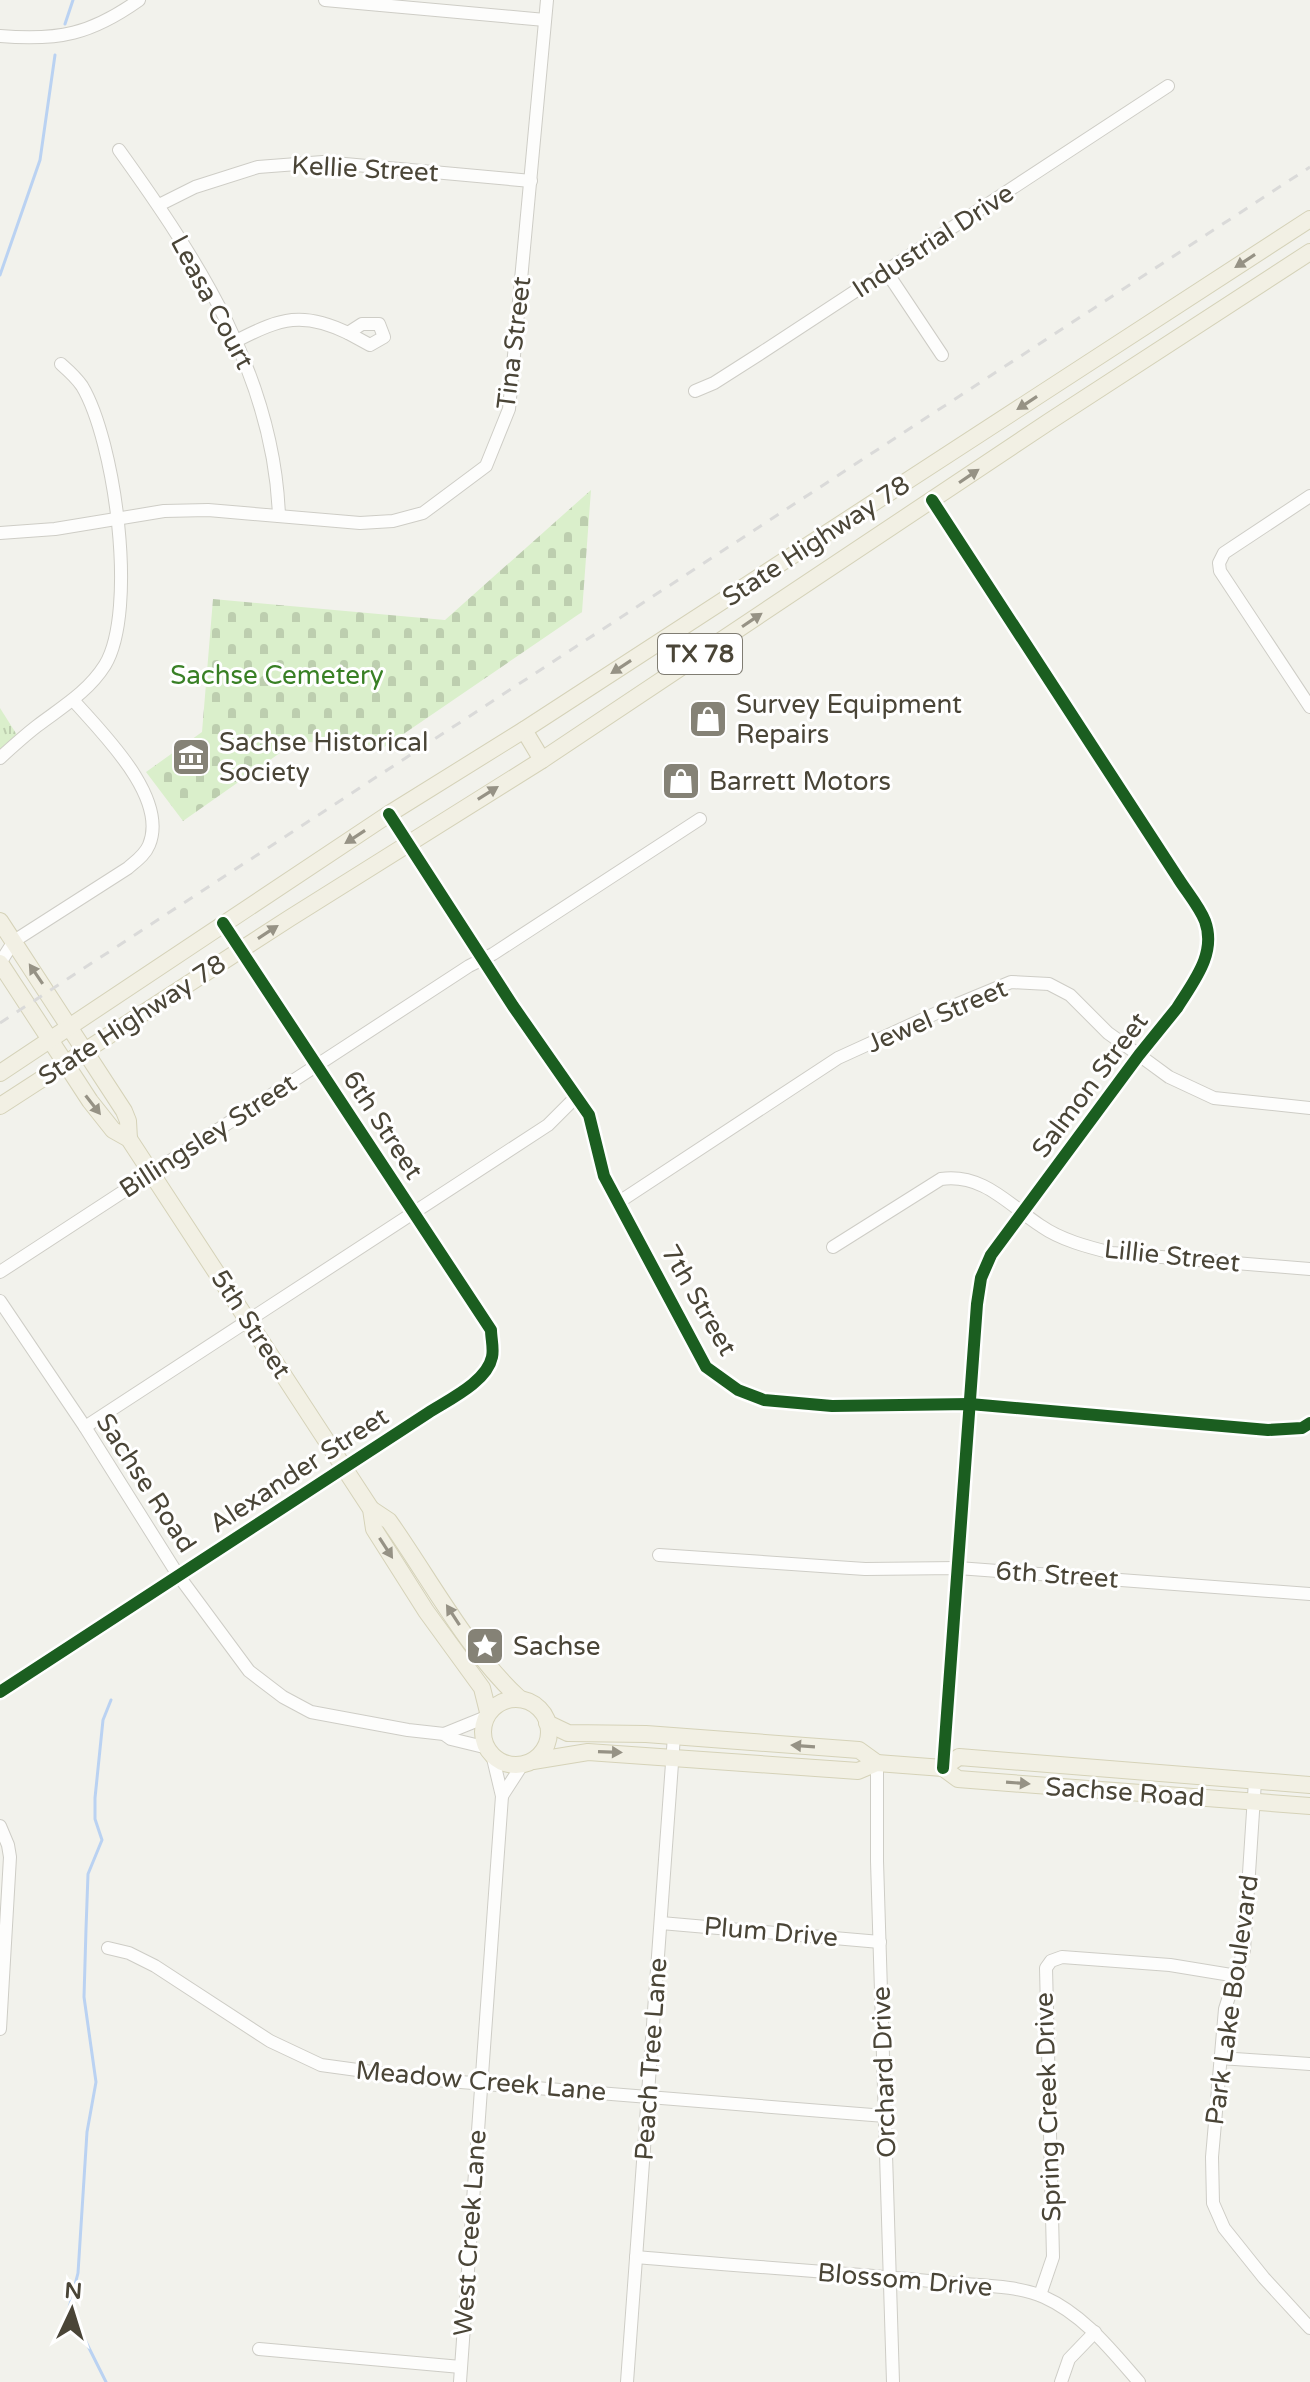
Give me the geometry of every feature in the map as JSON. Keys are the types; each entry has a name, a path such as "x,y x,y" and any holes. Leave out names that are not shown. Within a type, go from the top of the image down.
{"main road":[{"name":"State Highway 78","path":"0,1073 389,814 524,730 1310,219"},
{"name":"State Highway 78","path":"0,1106 407,843 542,760 1310,252"},
{"path":"524,730 542,760"},
{"name":"5th Street","path":"0,921 124,1111 129,1139"},
{"name":"5th Street","path":"0,963 90,1101 113,1130 129,1139 371,1509 389,1521 478,1653 500,1681 519,1698"},
{"name":"5th Street","path":"371,1509 374,1529 426,1611 482,1688 487,1714"},
{"path":"519,1698 536,1706 547,1723 546,1744 527,1763 510,1765 500,1761 490,1751 487,1714 506,1701 519,1698"},
{"name":"Sachse Road","path":"547,1723 570,1733 674,1736 859,1750 877,1763"},
{"name":"Sachse Road","path":"527,1763 588,1752 858,1771 877,1763 943,1768 958,1779 1310,1806"},
{"name":"Sachse Road","path":"943,1768 959,1757 1310,1785"}],"street":[{"path":"0,36 36,39 88,31 139,0"},
{"path":"325,0 545,20"},
{"name":"Tina Street","path":"0,533 55,529 164,511 208,510 360,523 393,521 423,513 486,466 509,409 547,0"},
{"name":"Industrial Drive","path":"695,391 714,383 1168,86"},
{"name":"Leasa Court","path":"119,150 159,205 238,340 252,375 268,436 278,490 279,516"},
{"name":"Kellie Street","path":"159,205 195,187 245,170 310,163 531,181"},
{"path":"886,271 942,355"},
{"path":"238,340 262,328 308,318 348,333"},
{"path":"0,758 94,681 107,661 118,626 121,540 112,479 97,420 84,389 61,364"},
{"path":"1310,496 1224,553 1219,563 1220,571 1310,707"},
{"name":"Salmon Street","path":"932,500 1205,922 1208,946 1200,973 1177,1008 1022,1211 991,1255 981,1278 943,1768"},
{"path":"0,963 14,941 128,868 143,854 152,834 150,812 139,783 123,758 73,700"},
{"name":"7th Street","path":"389,814 589,1115 604,1176 706,1367 738,1390 764,1400 832,1406 970,1404 1268,1430 1302,1428 1310,1423"},
{"name":"Billingsley Street","path":"0,1272 700,819"},
{"name":"6th Street","path":"223,923 491,1330 493,1356"},
{"name":"Jewel Street","path":"619,1202 838,1058 1011,982 1049,984 1070,995 1108,1033 1169,1077 1214,1098 1310,1108"},
{"path":"85,1427 548,1125 576,1097"},
{"name":"Lillie Street","path":"833,1247 941,1179 957,1176 989,1187 1043,1228 1085,1247 1112,1253 1310,1269"},
{"name":"Sachse Road","path":"0,1301 85,1427 178,1575 249,1671 283,1697 311,1712 444,1734 490,1751"},
{"name":"Alexander Street","path":"0,1692 478,1379 493,1356"},
{"name":"6th Street","path":"659,1555 865,1569 958,1568 1310,1594"},
{"name":"Sachse Road","path":"444,1734 487,1714"},
{"name":"Peach Tree Lane","path":"627,2382 674,1736"},
{"name":"West Creek Lane","path":"460,2382 502,1796 490,1751"},
{"name":"West Creek Lane","path":"502,1796 527,1763"},
{"name":"Orchard Drive","path":"877,1763 875,1787 893,2382"},
{"name":"Park Lake Boulevard","path":"1255,1781 1244,1950 1225,2009 1220,2058 1212,2157 1213,2203 1224,2228 1310,2328"},
{"path":"0,2029 10,1857 2,1833"},
{"name":"Plum Drive","path":"661,1923 880,1942"},
{"name":"Meadow Creek Lane","path":"108,1948 129,1953 155,1966 270,2041 321,2065 423,2079 885,2116"},
{"name":"Spring Creek Drive","path":"1040,2295 1053,2257 1046,1968 1051,1961 1062,1957 1170,1965 1237,1976"},
{"path":"1220,2058 1310,2064"},
{"name":"Blossom Drive","path":"636,2257 890,2277 1040,2295 1063,2307 1095,2332 1139,2382"},
{"path":"1061,2382 1069,2359 1095,2332"},
{"path":"259,2349 461,2367"}],"green space":[{"name":"Sachse Cemetery","path":"591,490 582,612 383,748 297,741 183,821 146,772 202,732 213,599 445,620"},
{"path":"0,708 17,735 0,751"}],"waterway":[{"path":"65,24 73,0"},
{"path":"0,275 40,160 55,55"},
{"path":"106,2382 69,2308 78,2273 87,2132 96,2082 84,1997 88,1874 102,1840 95,1819 95,1798 103,1720 111,1700"}],"railway":[{"path":"0,1023 1310,167"}],"cycle path":[{"path":"932,500 1196,904 1208,933 1202,967 1177,1008 991,1255 981,1278 943,1768"},
{"path":"389,814 513,1006 589,1115 604,1176 706,1367 738,1390 764,1400 832,1406 970,1404 1268,1430 1302,1428 1310,1423"},
{"path":"0,1692 466,1390 483,1374 492,1357 491,1330 223,923"}],"place":[{"name":"Survey Equipment Repairs","path":"708,719"},
{"name":"Sachse Historical Society","path":"191,757"},
{"name":"Barrett Motors","path":"681,781"},
{"name":"Sachse","path":"485,1646"}]}
